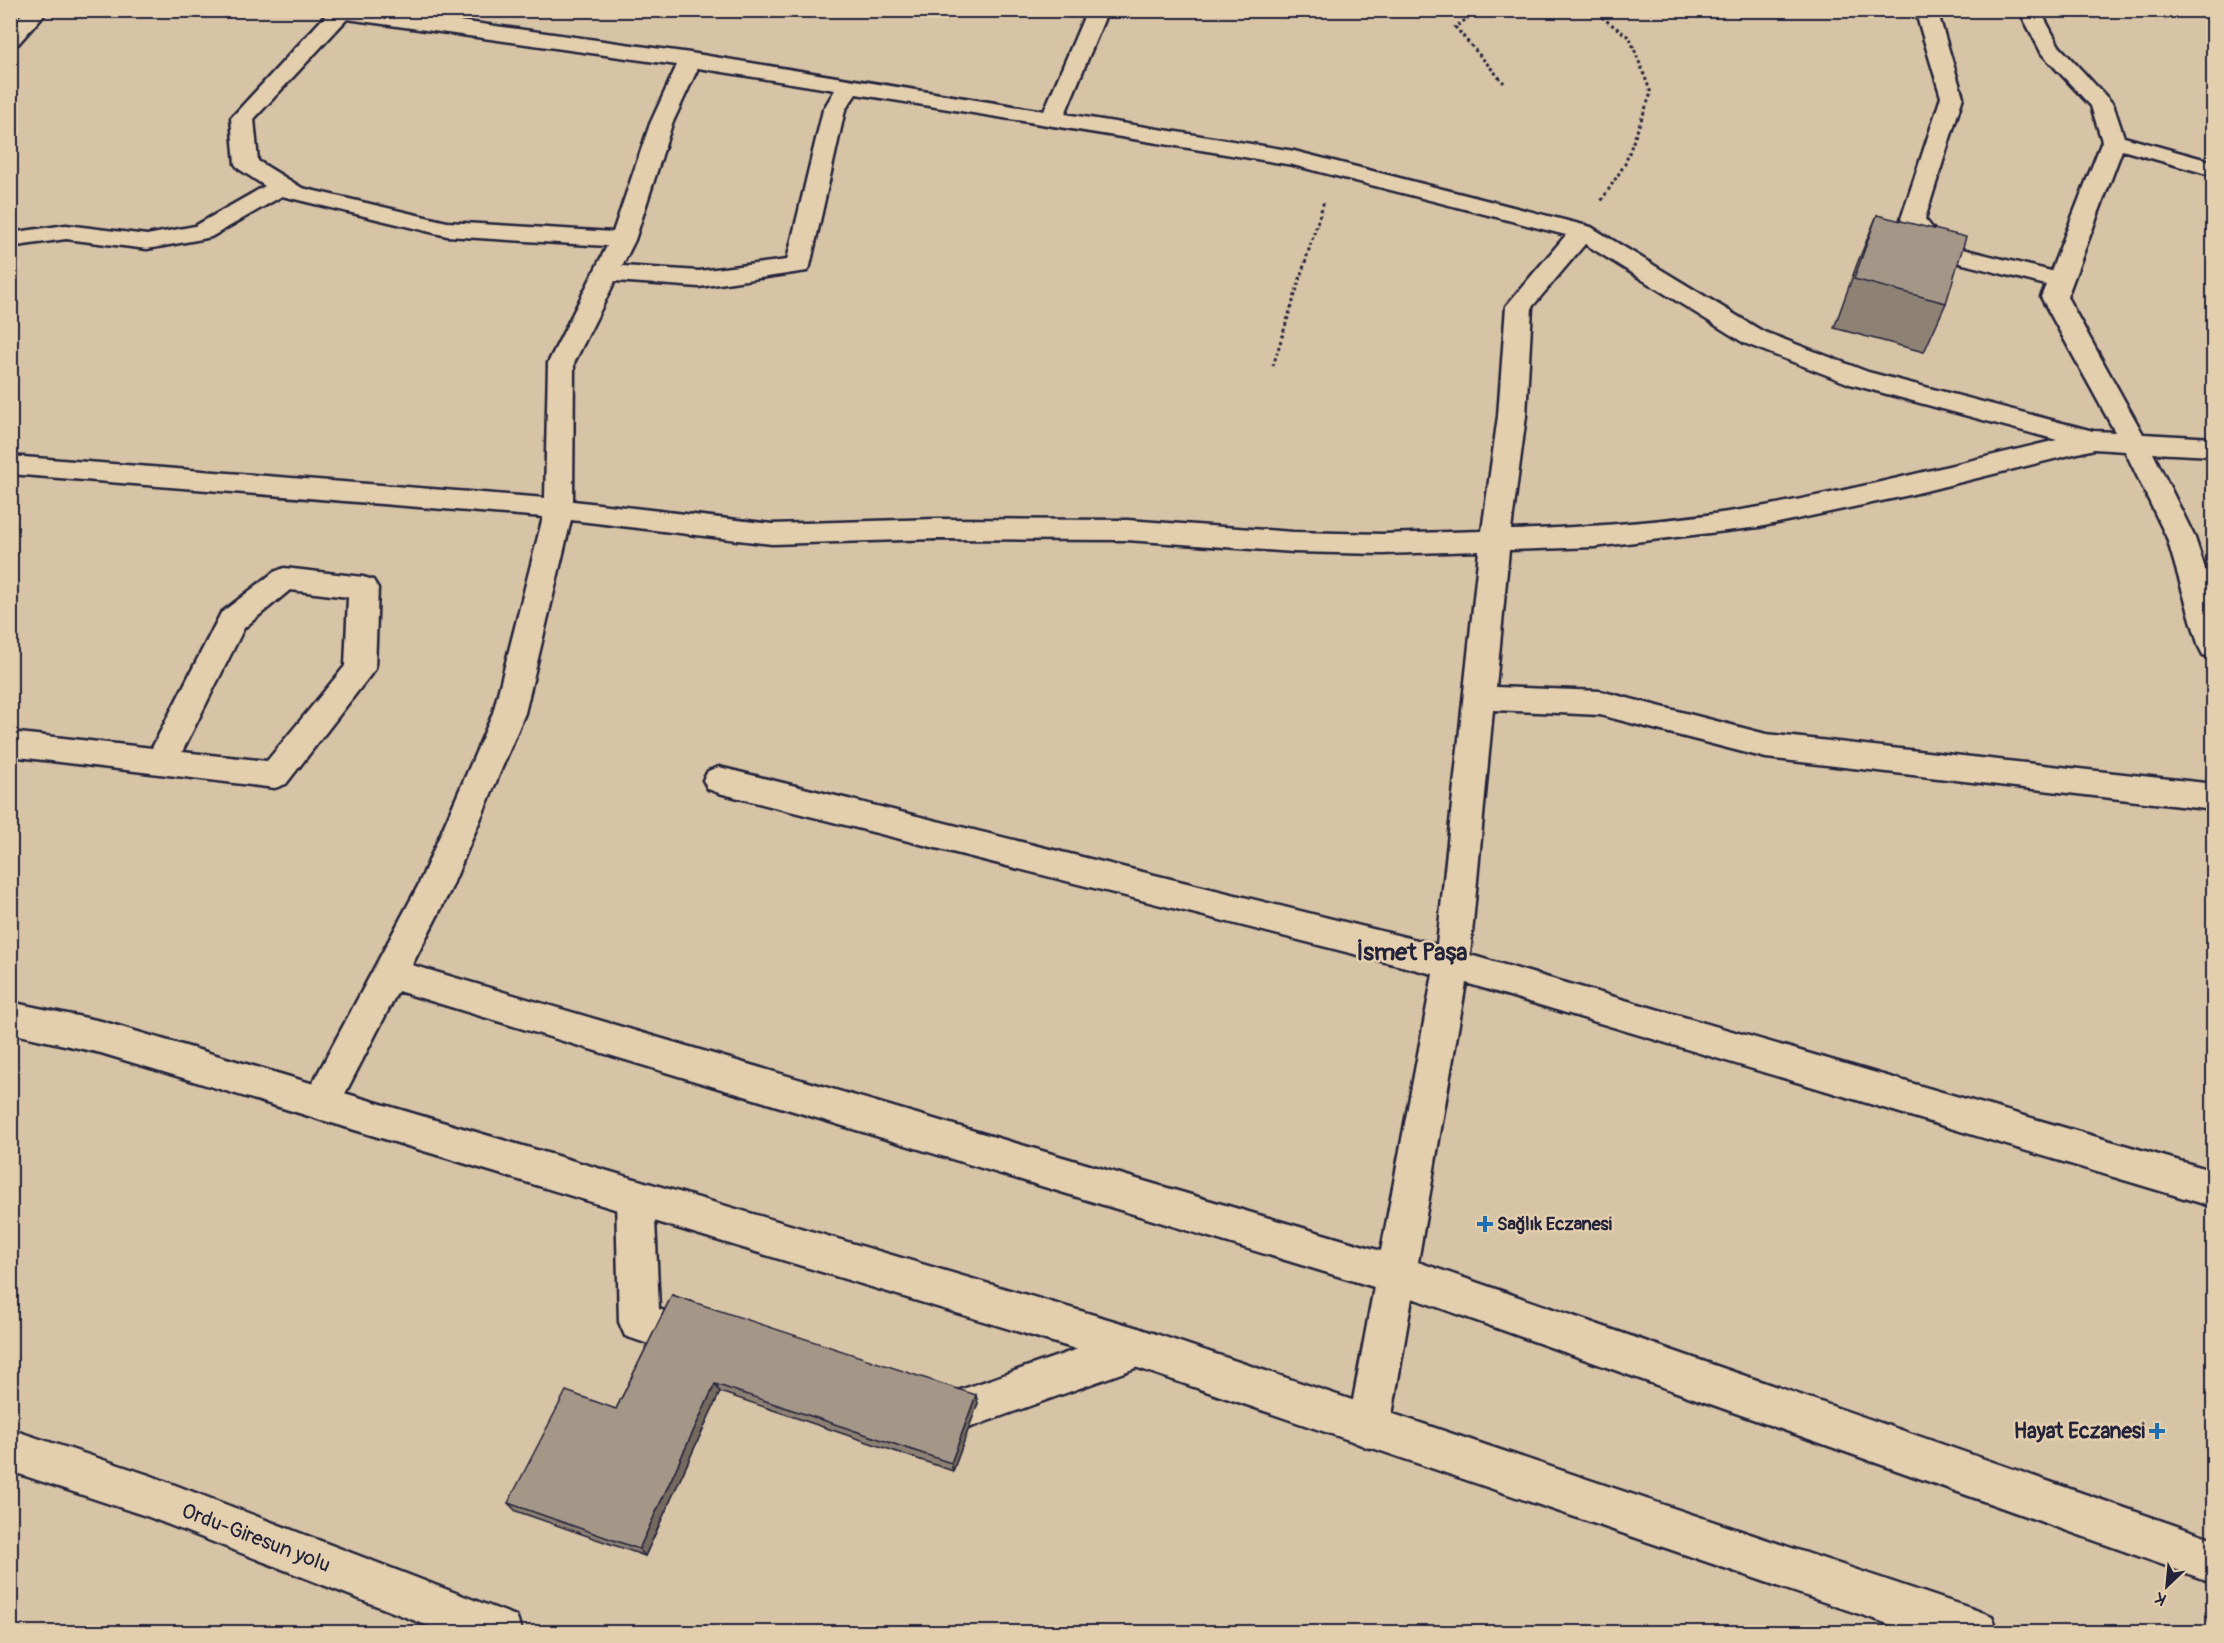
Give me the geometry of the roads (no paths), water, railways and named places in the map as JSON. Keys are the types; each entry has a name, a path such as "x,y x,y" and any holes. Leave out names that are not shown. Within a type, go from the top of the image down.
{"main road":[{"path":"10,39 38,10"},
{"path":"1052,119 1098,10"},
{"path":"1926,10 1952,97 1912,219 1937,250 2060,281"},
{"path":"2029,10 2050,50 2102,104 2114,141 2054,297 2133,442 2181,538 2214,647"},
{"path":"623,240 447,229 294,193 247,164 242,118 336,11 690,60 1294,158 1582,232 1753,337 1858,378 2094,440 2214,447"},
{"path":"321,1103 434,889 509,713 559,509 561,363 623,240 661,124 690,60"},
{"path":"607,273 699,279 798,266 834,110 849,86"},
{"path":"2114,141 2214,169"},
{"path":"10,240 66,232 147,242 202,232 282,186"},
{"path":"1369,1427 1452,964 1481,698 1495,540 1512,416 1520,306 1582,232"},
{"path":"10,465 559,509 772,534 936,530 1127,530 1293,542 1382,544 1594,537 1759,517 1905,486 2094,440"},
{"path":"10,744 161,762 275,775 360,669 363,588 284,579 232,621 161,762"},
{"path":"1481,698 1600,703 1766,746 2214,797"},
{"path":"719,780 1452,964 2214,1189"},
{"path":"390,973 1449,1291 2214,1561"},
{"path":"10,1017 101,1037 1138,1348 1976,1632"},
{"path":"635,1197 639,1322 729,1352"},
{"path":"899,1408 933,1420 1138,1348"},
{"name":"Ordu-Giresun yolu","path":"10,1450 149,1496 500,1632"}],"place":[{"name":"Sağlık Eczanesi","path":"1485,1224"},
{"name":"Hayat Eczanesi","path":"2157,1431"}],"district":[{"name":"İsmet Paşa","path":"1412,952"}]}
